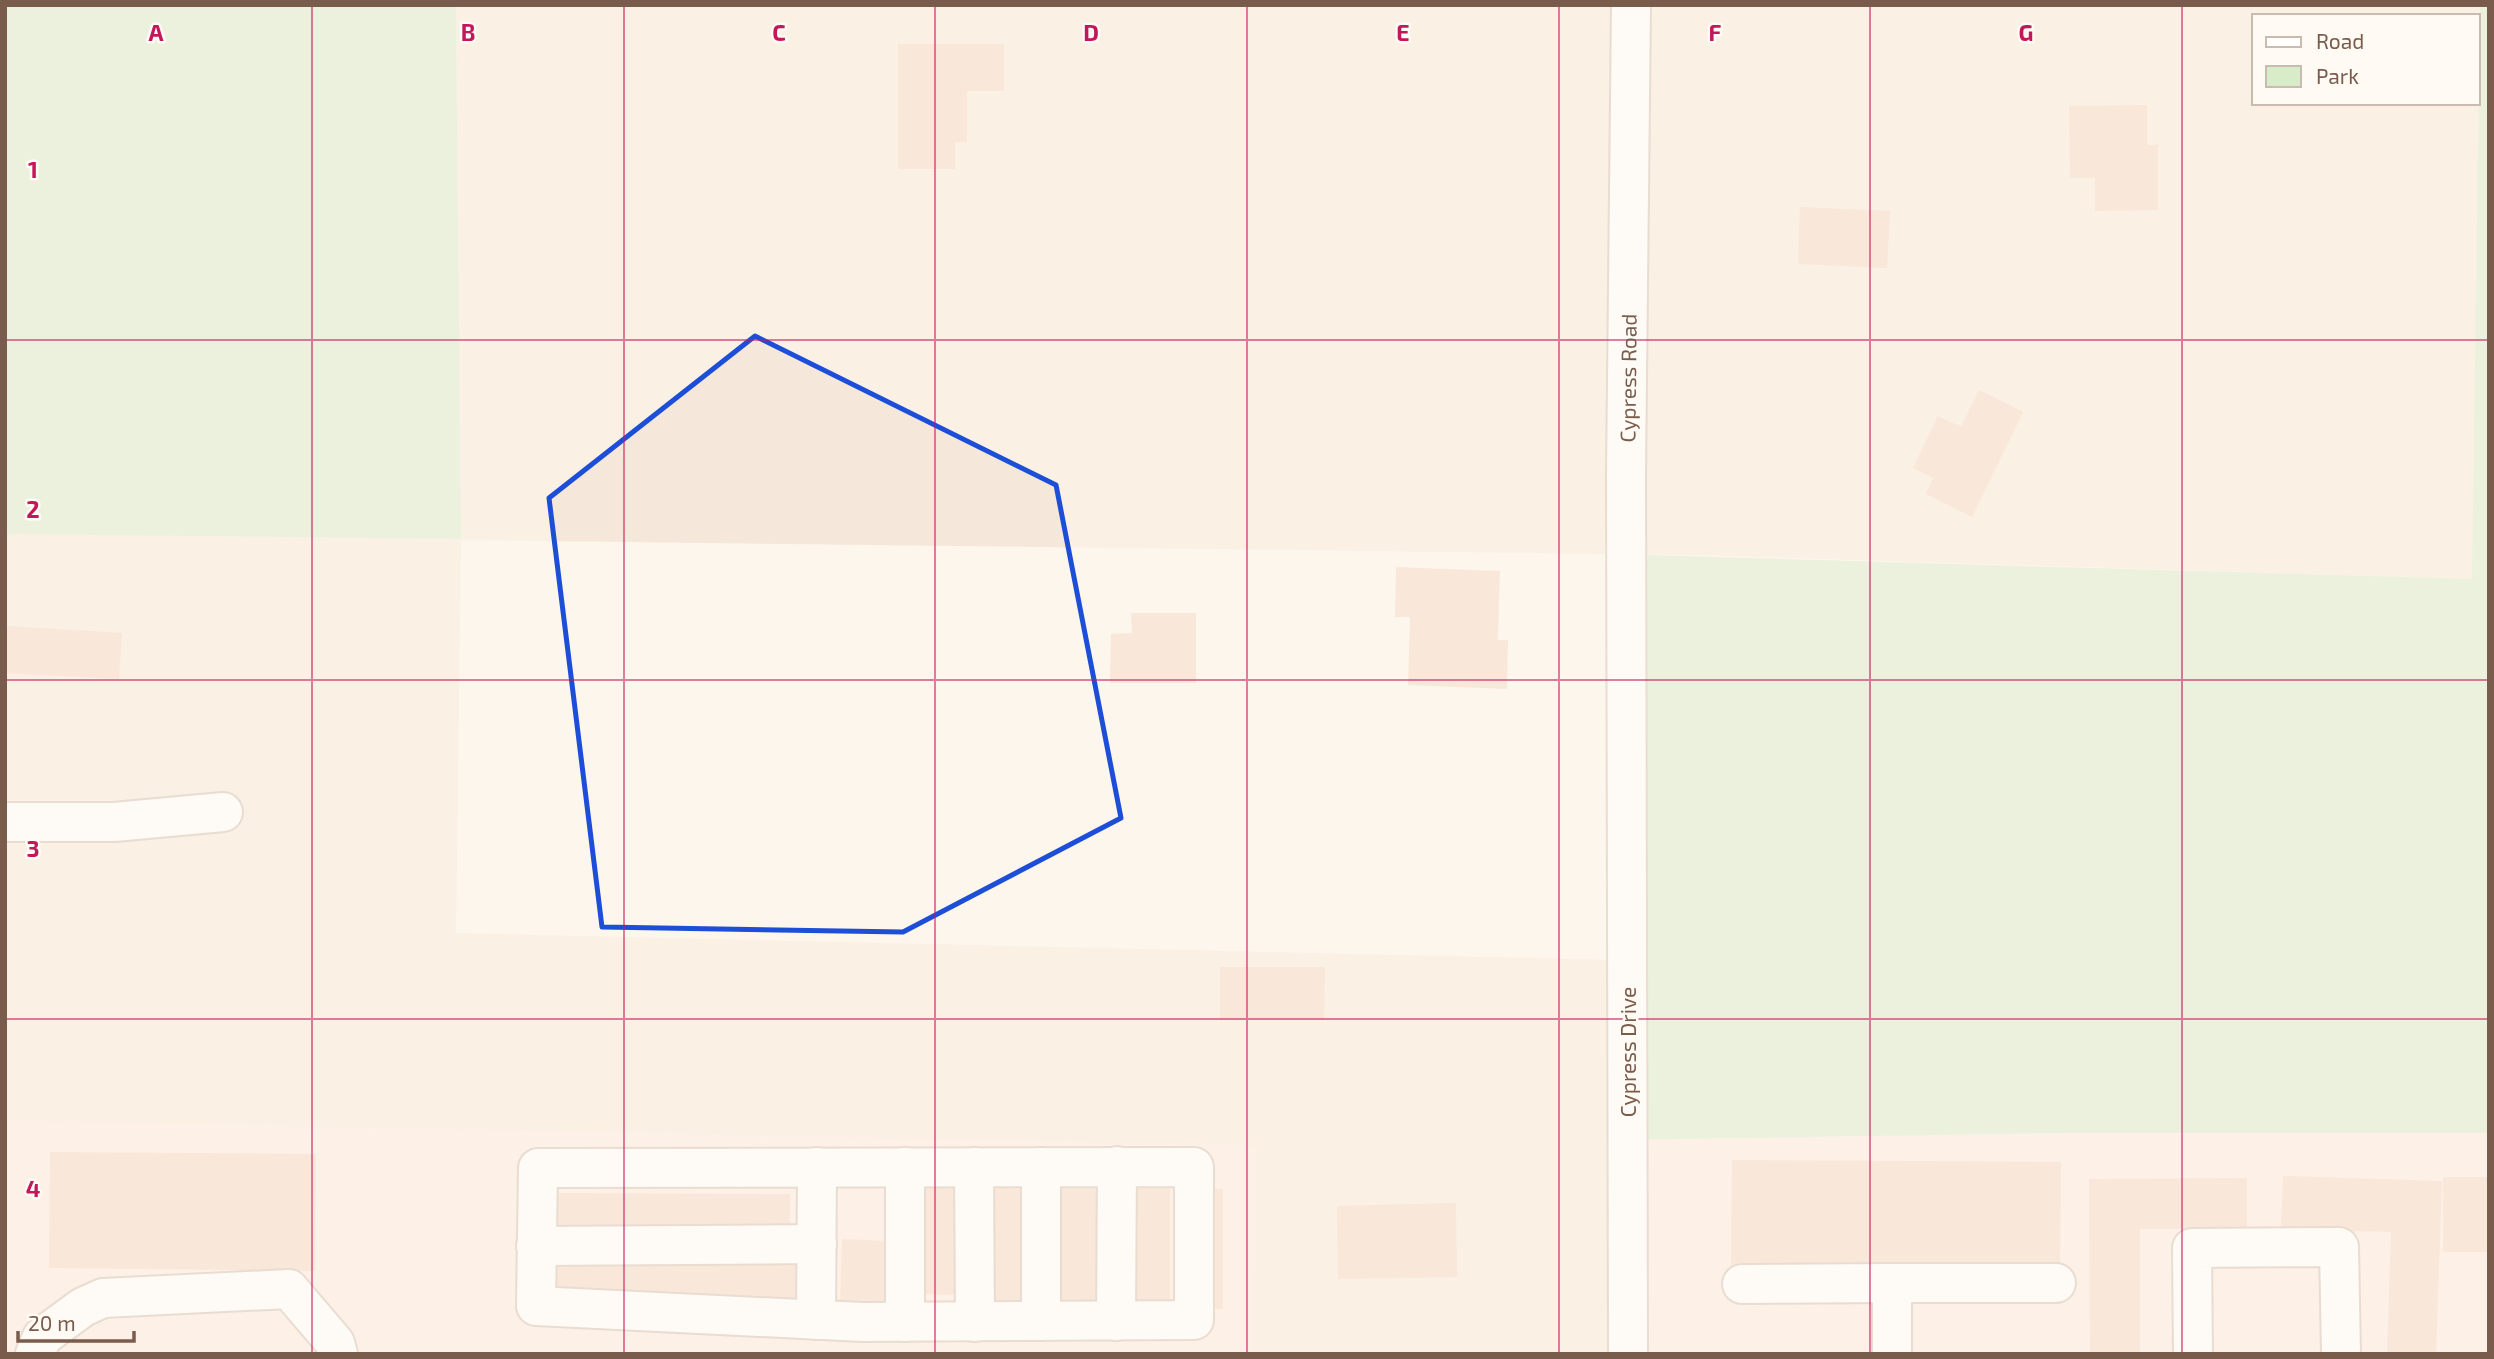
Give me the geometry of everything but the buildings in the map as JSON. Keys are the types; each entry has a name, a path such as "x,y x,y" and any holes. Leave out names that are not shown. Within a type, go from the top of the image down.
{"street":[{"name":"Cypress Road","path":"1626,751 1631,5"},
{"name":"Cypress Drive","path":"1626,751 1628,1354"},
{"path":"5,822 114,822 223,812"},
{"path":"1116,1321 1117,1166"},
{"path":"1117,1166 1194,1167 1194,1320 905,1322 862,1338 816,1320 536,1306 538,1168 1117,1166"},
{"path":"816,1320 817,1167"},
{"path":"905,1167 905,1322"},
{"path":"974,1167 975,1322"},
{"path":"1041,1167 1041,1321"},
{"path":"536,1246 817,1244"},
{"path":"2193,1354 2192,1248 2339,1247 2341,1354"},
{"path":"1892,1283 1892,1354"},
{"path":"1742,1284 2056,1283"},
{"path":"35,1354 43,1337 83,1307 103,1298 289,1289 335,1343 338,1354"}],"highlighted area":[{"path":"755,336 1056,485 1121,818 903,932 602,927 549,498"}],"shaded area":[{"path":"456,5 2480,5 2480,14 2252,14 2252,105 2479,105 2473,579 1698,555 461,540 456,933 1614,960 1612,1354 1253,1354 1256,1146 5,1121 5,534 461,539"},
{"path":"5,1121 1256,1146 1253,1354 5,1354"},
{"path":"2073,1133 2489,1133 2489,1354 1612,1354 1613,1140"}],"green space":[{"path":"5,5 456,5 461,539 5,534"},
{"path":"2480,5 2489,5 2489,1133 2073,1133 1613,1140 1617,554 2472,579"}]}
